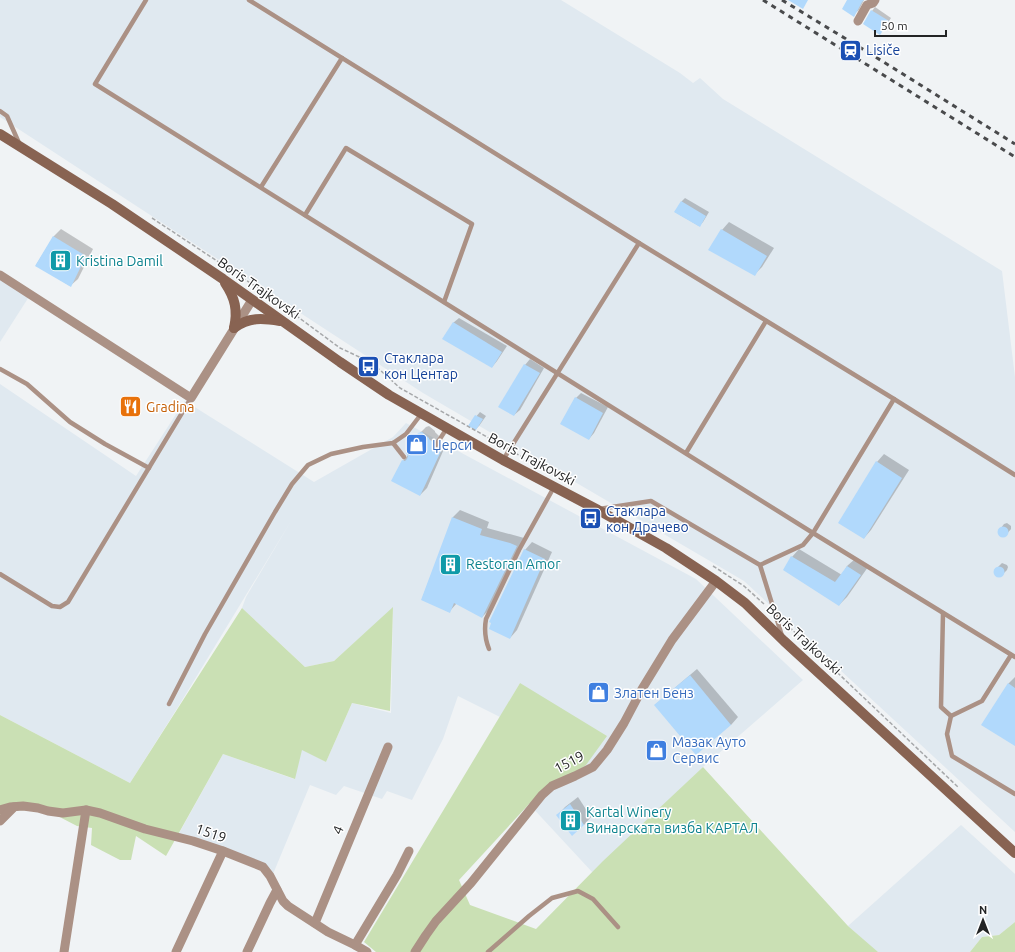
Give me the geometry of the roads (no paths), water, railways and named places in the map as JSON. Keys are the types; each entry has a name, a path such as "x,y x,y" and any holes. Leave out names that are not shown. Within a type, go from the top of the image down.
{"main road":[{"name":"Boris Trajkovski","path":"0,134 112,204 223,279 389,395 503,460 666,548 716,581 745,603 784,641 1015,853"},
{"path":"223,279 236,306 234,328"},
{"path":"234,328 241,323 255,319 282,321"}],"street":[{"path":"858,21 867,5 873,3 875,0"},
{"path":"0,275 190,398 252,300"},
{"name":"1519","path":"415,952 436,921 471,883 542,795 552,786 593,767 607,750 672,640 716,581"},
{"name":"4","path":"315,923 388,747"},
{"path":"0,823 6,814 15,806"},
{"name":"1519","path":"0,810 15,806 38,808 63,813 86,810 100,813 145,829 193,841 223,851 263,867 270,876 283,901 288,906 328,932 367,952"},
{"path":"64,952 86,810"},
{"path":"176,952 223,851"},
{"path":"355,945 410,851"},
{"path":"247,952 277,890"}],"lane":[{"path":"146,0 95,84 1013,656 982,701 951,716"},
{"path":"248,0 1015,475"},
{"path":"261,187 342,58"},
{"path":"0,111 7,116 21,147"},
{"path":"305,215 346,148 472,224 444,302"},
{"path":"503,460 639,243"},
{"path":"686,453 766,321"},
{"path":"0,369 27,384 70,422 105,444 149,468"},
{"path":"0,574 52,606 60,607 68,602 190,398"},
{"path":"760,565 803,546 894,399"},
{"path":"169,704 206,634 267,526 292,484 308,465 330,454 363,447 393,443 406,434 422,413"},
{"path":"436,445 447,428"},
{"path":"393,443 404,458"},
{"path":"489,649 485,639 486,619 519,550 554,487"},
{"path":"598,510 651,502 760,565 784,641"},
{"path":"943,613 941,707 951,716"},
{"path":"951,716 947,734 952,756 1015,794"},
{"path":"488,952 528,916 552,898 578,891 594,899 618,927"}],"railway":[{"path":"763,0 1015,157"},
{"path":"782,0 1015,144"}],"place":[{"name":"Lisiče","path":"851,50"},
{"name":"Kristina Damil","path":"61,261"},
{"name":"Стаклара кон Центар","path":"368,366"},
{"name":"Gradina","path":"130,407"},
{"name":"Џерси","path":"417,445"},
{"name":"Стаклара кон Драчево","path":"590,519"},
{"name":"Restoran Amor","path":"451,564"},
{"name":"Златен Бенз","path":"599,693"},
{"name":"Мазак Ауто Сервис","path":"657,750"},
{"name":"Kartal Winery Винарската визба КАРТАЛ","path":"570,820"}]}
